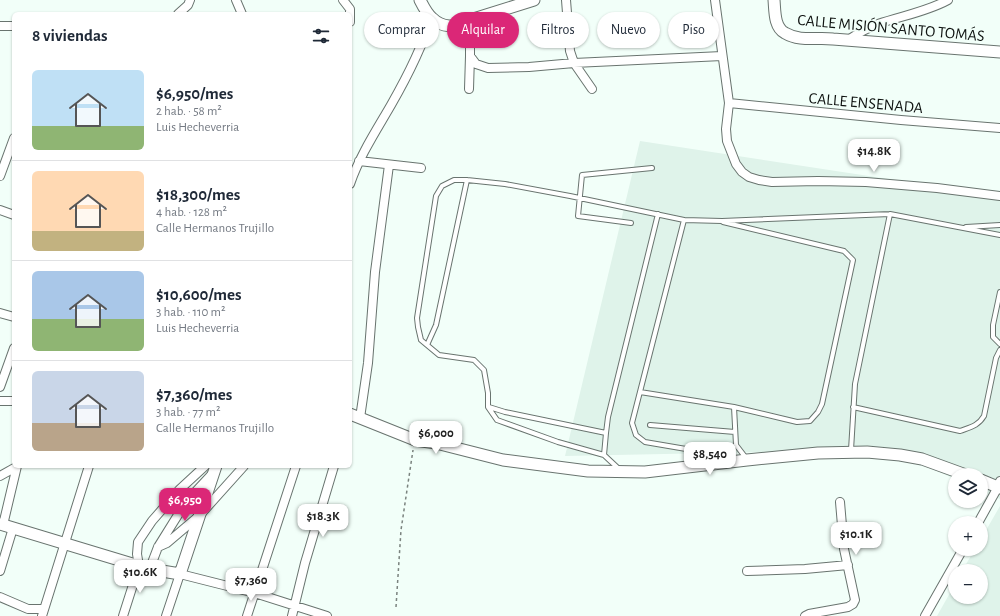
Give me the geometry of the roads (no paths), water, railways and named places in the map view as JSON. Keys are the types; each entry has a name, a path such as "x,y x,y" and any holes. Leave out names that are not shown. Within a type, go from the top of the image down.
{"street":[{"path":"236,0 241,12"},
{"path":"343,0 350,9 350,12"},
{"path":"420,0 427,12"},
{"path":"496,12 534,0"},
{"path":"566,0 570,51 574,63 592,89"},
{"path":"715,0 729,103 726,129 727,141 736,164 742,172 749,177 772,182 866,182 937,188 1000,196"},
{"name":"CALLE MISIÓN SANTO TOMÁS","path":"774,0 775,16 781,30 785,33 802,38 848,40 1000,52"},
{"path":"848,40 860,32 877,24 933,8 948,0"},
{"path":"180,12 189,3"},
{"path":"0,26 12,26"},
{"path":"352,179 359,161 392,103 420,48"},
{"path":"469,89 470,48"},
{"path":"470,56 476,64 488,68 722,56"},
{"name":"CALLE ENSENADA","path":"729,103 1000,128"},
{"path":"0,176 12,143"},
{"path":"359,161 421,168"},
{"path":"389,164 374,272 368,363 355,416 415,440 448,446 503,460 588,471 646,472 818,453 867,452 900,455 922,460 948,469"},
{"path":"0,210 12,214"},
{"path":"0,313 12,316"},
{"path":"0,387 12,354"},
{"path":"0,401 12,401"},
{"path":"0,476 13,468"},
{"path":"0,571 5,526 16,468"},
{"path":"0,597 28,609 43,612 88,468"},
{"path":"145,567 137,554 138,542 152,522 179,490 212,468"},
{"path":"166,616 200,515 212,468"},
{"path":"123,616 145,567 186,502 202,484 212,468"},
{"path":"158,547 167,543 200,515 242,468"},
{"path":"247,616 256,593 295,468"},
{"path":"292,616 296,606 305,563 333,468"},
{"path":"982,516 999,485 988,482"},
{"path":"805,616 848,607 853,604 855,600 852,580 844,549 840,502"},
{"path":"5,526 145,567 256,593 327,616"},
{"path":"925,616 959,556"},
{"path":"747,571 805,569 848,565"}],"lane":[{"path":"631,223 578,216 581,198 582,175 652,168"},
{"path":"622,472 604,455 558,442 497,420 488,407 488,393 484,370 474,360 439,355 421,340 417,318 436,196 442,186 454,180 505,184 581,198 684,220 717,221 890,214 1000,235"},
{"path":"427,345 436,325 467,180"},
{"path":"604,455 608,417 658,214"},
{"path":"850,453 855,384 890,214"},
{"path":"684,220 632,423 636,435 645,442 747,460"},
{"path":"640,392 734,407 797,422 810,421 818,412 822,404 853,260 844,251 717,221"},
{"path":"960,227 1000,225"},
{"path":"1000,292 993,325 993,337 1000,344"},
{"path":"853,407 960,431 974,426 980,423 984,416 996,358 1000,350"},
{"path":"488,407 505,412 606,433"},
{"path":"734,407 736,445 747,460"},
{"path":"650,425 735,432"}]}
